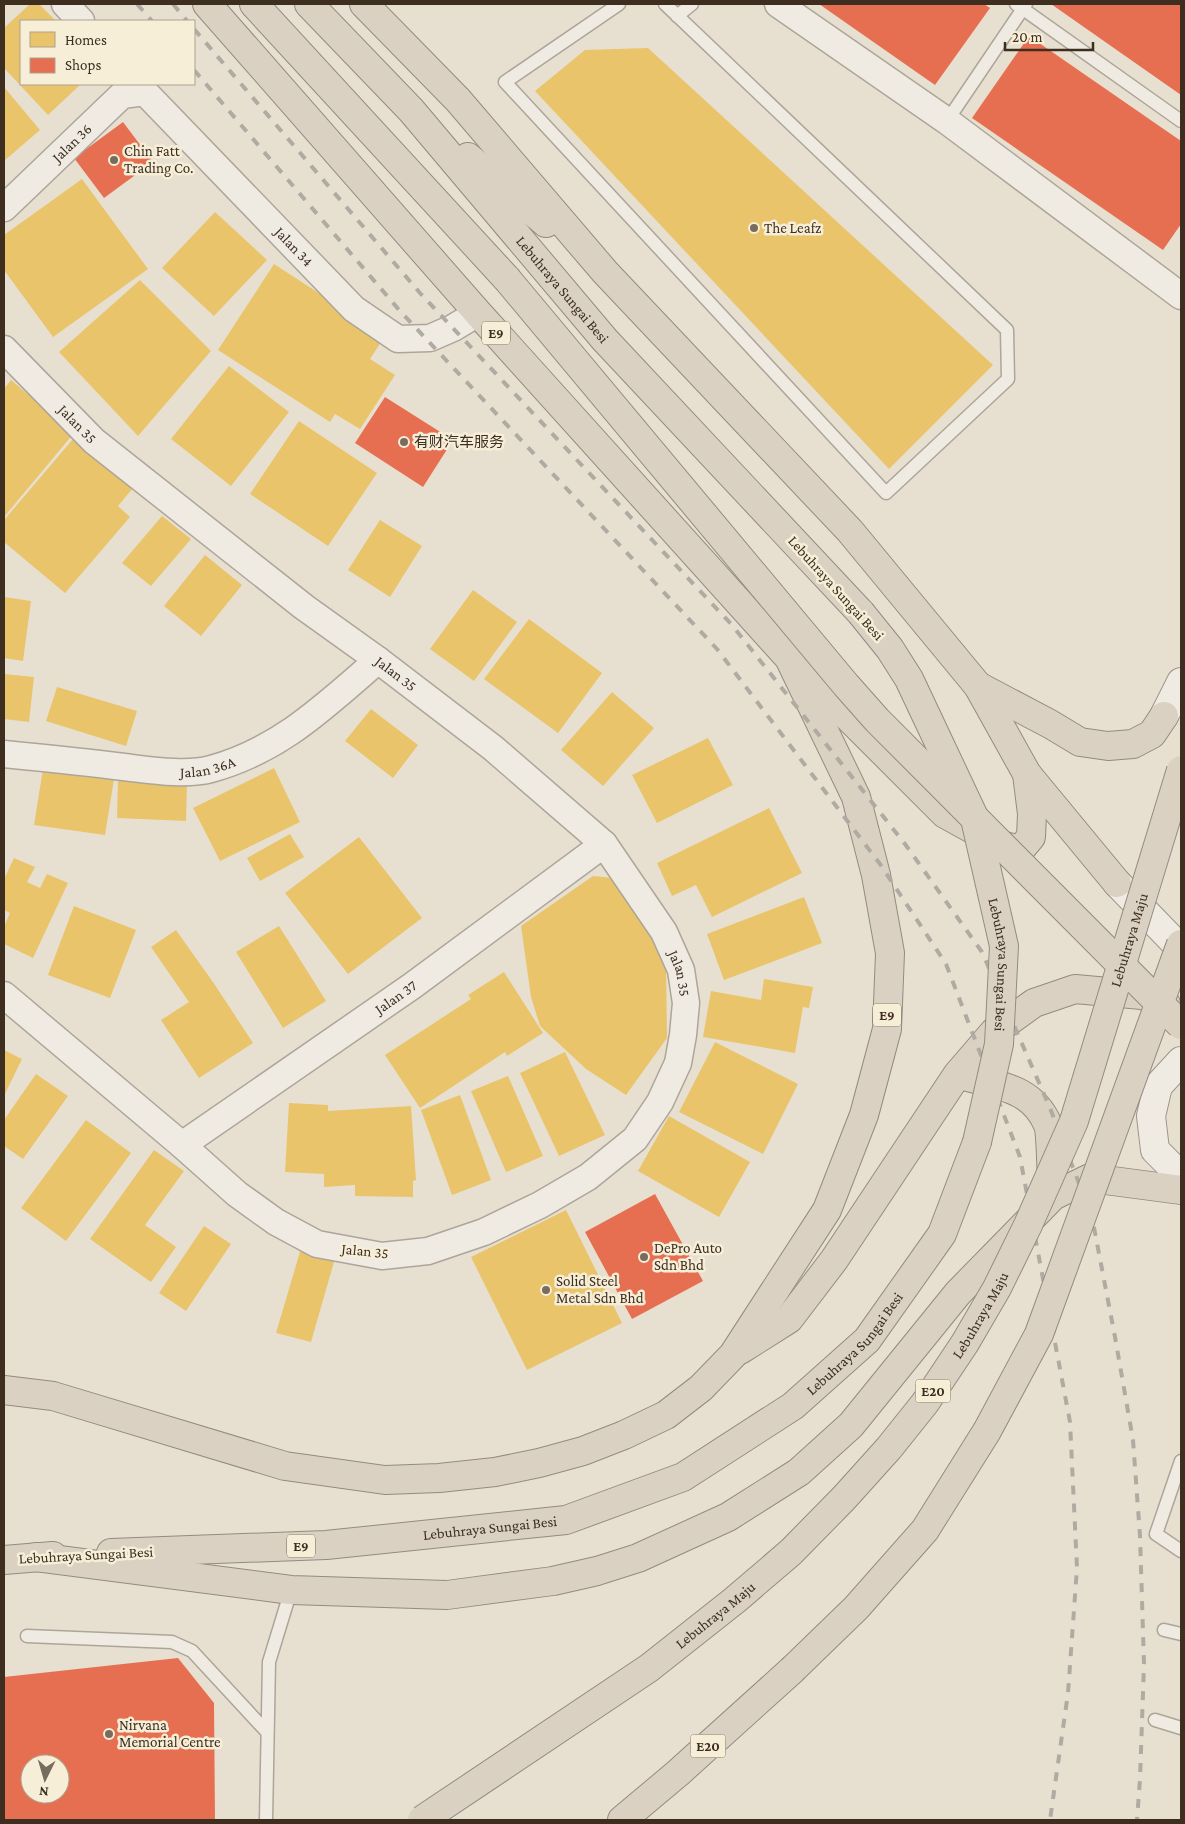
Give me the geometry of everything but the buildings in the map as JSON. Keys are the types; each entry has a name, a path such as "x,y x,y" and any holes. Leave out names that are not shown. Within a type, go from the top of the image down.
{"highway":[{"name":"E9","path":"4,1390 53,1396 285,1466 385,1480 439,1478 495,1472 583,1451 624,1435 666,1416 701,1388 733,1355 827,1210 864,1115 887,1029 890,953 876,875 856,797 789,658 478,313 207,4"},
{"path":"254,4 507,279 877,720 1181,1026"},
{"name":"Lebuhraya Sungai Besi","path":"4,1560 36,1556 326,1545 566,1520 683,1477 793,1406 867,1340 942,1234 977,1142 999,1044 1004,946 975,818 909,679 890,649 861,613 604,340 411,110 309,4"},
{"path":"364,4 458,100 605,272 850,531 978,686 1027,774 1117,883"},
{"path":"411,110 605,272"},
{"path":"789,658 945,814 1001,845 1020,850 1031,837 1032,814 1027,774"},
{"path":"978,686 1080,742 1108,746 1133,744 1152,734 1164,716"},
{"name":"Lebuhraya Maju","path":"422,1820 649,1668 735,1600 791,1552 837,1505 889,1448 925,1403 965,1342 997,1288 1028,1225 1074,1121 1181,770"},
{"name":"E20","path":"622,1820 678,1773 792,1670 856,1608 925,1530 987,1431 1039,1334 1181,944"},
{"path":"733,1355 789,1319 834,1260 957,1074 994,1032 1034,1004 1075,989 1142,995 1181,1010"},
{"path":"957,1074 1013,1089 1033,1101 1048,1126 1053,1196"},
{"path":"36,1556 291,1590 446,1595 553,1581 597,1571 638,1558 728,1517 799,1472 851,1425 958,1293 1053,1196 1090,1178 1181,1190"}],"main road":[{"path":"1164,716 1181,682"},
{"path":"1117,883 1181,948"},
{"path":"1181,1061 1158,1086 1151,1116 1156,1150 1181,1176"}],"street":[{"path":"65,4 80,20"},
{"path":"778,4 947,121 1181,296"},
{"name":"Jalan 34","path":"141,88 354,309 398,339 430,338 453,328 478,313"},
{"name":"Jalan 36","path":"4,208 122,95 141,88"},
{"name":"Jalan 35","path":"4,349 94,441 304,607 378,660 492,748 604,844 664,932 681,970 686,1003 678,1063 660,1102 635,1139 588,1177 540,1205 484,1232 428,1251 382,1256 317,1244 276,1222 237,1194 182,1145 4,995"},
{"name":"Jalan 36A","path":"4,754 170,772 209,769 245,757 276,742 309,720 378,660"},
{"name":"Jalan 37","path":"182,1145 412,986 604,844"}],"lane":[{"path":"619,4 505,82 886,493 1008,379 1007,330 664,4"},
{"path":"678,16 692,4"},
{"path":"947,121 1022,5 1181,122"},
{"path":"1181,1461 1156,1534 1181,1551"},
{"path":"266,1820 269,1662 291,1590"},
{"path":"1164,1630 1181,1634"},
{"path":"27,1636 172,1642 192,1651 268,1732"},
{"path":"1155,1720 1181,1728"}],"railway":[{"path":"137,4 151,20"},
{"path":"173,4 186,20"},
{"path":"195,30 420,293 732,625 905,844 982,952 1050,1108 1092,1217 1115,1337 1133,1440 1140,1536 1144,1664 1137,1820"},
{"path":"195,71 400,311 717,649 880,864 946,964 1020,1157 1070,1422 1077,1568 1068,1693 1050,1820"}],"place":[{"name":"Chin Fatt Trading Co.","path":"114,160"},
{"name":"The Leafz","path":"754,228"},
{"name":"有财汽车服务","path":"404,442"},
{"name":"DePro Auto Sdn Bhd","path":"644,1257"},
{"name":"Solid Steel Metal Sdn Bhd","path":"546,1290"},
{"name":"Nirvana Memorial Centre","path":"109,1734"}]}
